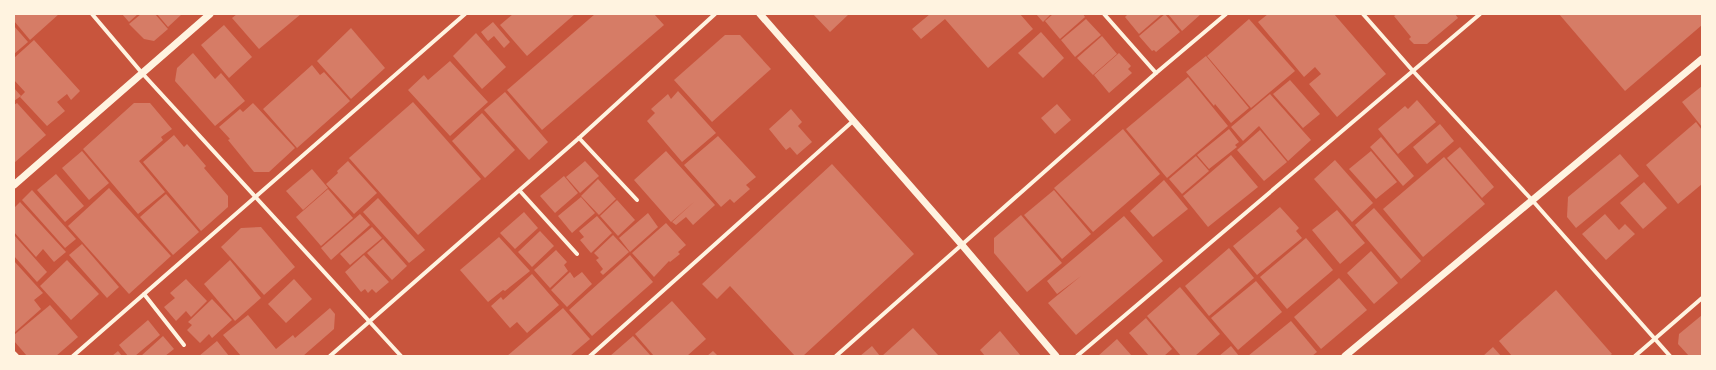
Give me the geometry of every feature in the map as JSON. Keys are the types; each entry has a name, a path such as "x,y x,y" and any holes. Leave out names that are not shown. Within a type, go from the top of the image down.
{"street":[{"path":"92,14 142,73 370,320 401,356"},
{"path":"14,185 210,14"},
{"path":"73,356 465,14"},
{"path":"330,356 520,191 715,14"},
{"path":"760,14 962,245 1056,356"},
{"path":"1104,14 1156,73"},
{"path":"836,356 1156,73 1226,14"},
{"path":"1363,14 1413,71 1532,200 1670,356"},
{"path":"1077,356 1480,14"},
{"path":"1345,356 1702,59"},
{"path":"590,356 853,121"},
{"path":"579,138 637,200"},
{"path":"520,191 577,254"},
{"path":"144,294 184,345"},
{"path":"1635,356 1702,298"},
{"path":"14,353 17,356"}],"building":[{"path":"14,14 59,14 30,40 14,21"},
{"path":"122,14 138,14 129,22"},
{"path":"141,14 155,14 168,29 154,41 144,39 129,24"},
{"path":"157,14 182,14 168,27"},
{"path":"237,14 301,14 259,49 232,18"},
{"path":"513,14 575,14 527,56 500,25"},
{"path":"595,14 654,14 664,25 542,130 507,90"},
{"path":"813,14 849,14 830,32"},
{"path":"930,14 1020,14 1033,29 988,68 945,19 921,39 912,29"},
{"path":"1036,14 1051,14 1043,22"},
{"path":"1053,14 1083,14 1085,17 1060,39 1045,21"},
{"path":"1128,14 1162,14 1139,34 1125,17"},
{"path":"1165,14 1180,32 1156,52 1154,50 1152,51 1139,36"},
{"path":"1168,14 1201,14 1182,31"},
{"path":"1268,14 1334,14 1386,74 1337,117 1309,84 1321,74 1315,67 1304,77 1258,22"},
{"path":"1397,14 1455,14 1458,18 1427,44 1414,44 1409,39 1411,37 1394,16"},
{"path":"1559,14 1702,14 1702,25 1625,91"},
{"path":"1086,19 1101,35 1075,57 1061,40"},
{"path":"1249,19 1295,71 1251,108 1207,56"},
{"path":"493,22 510,42 504,48 494,36 488,41 481,32"},
{"path":"224,25 252,57 229,78 201,45"},
{"path":"14,26 28,42 14,54"},
{"path":"351,28 385,68 351,99 317,61"},
{"path":"1041,32 1064,58 1043,78 1018,53"},
{"path":"476,33 506,67 482,89 453,56"},
{"path":"725,35 740,35 771,69 712,122 674,80"},
{"path":"1102,36 1117,54 1093,75 1077,58"},
{"path":"34,40 80,91 71,100 67,94 57,102 65,111 47,126 20,97 25,92 14,80 14,58"},
{"path":"193,53 215,79 221,73 245,101 215,126 175,81 177,68"},
{"path":"1119,53 1131,66 1128,69 1132,73 1109,93 1094,75"},
{"path":"1206,56 1249,108 1231,123 1215,104 1214,106 1186,72"},
{"path":"450,61 488,102 450,136 408,90 424,75 428,80"},
{"path":"312,65 320,75 324,72 350,101 297,148 263,109"},
{"path":"1188,77 1228,126 1167,178 1126,129"},
{"path":"1290,80 1320,114 1303,128 1273,94"},
{"path":"1702,86 1702,127 1682,102"},
{"path":"14,88 21,96 14,101"},
{"path":"678,91 716,133 682,162 647,121 655,113 651,109 668,94 671,99"},
{"path":"505,92 548,142 529,160 484,110"},
{"path":"1270,94 1311,140 1288,161 1259,126 1243,141 1231,127"},
{"path":"1417,100 1436,122 1398,154 1378,129 1405,106 1408,109"},
{"path":"413,102 481,179 418,235 349,158"},
{"path":"17,103 46,135 14,163 14,105"},
{"path":"134,103 150,103 172,129 161,137 163,140 139,161 165,192 138,214 83,149"},
{"path":"253,103 295,148 269,172 254,172 228,140 230,139 219,127 240,109 243,112"},
{"path":"1057,104 1071,120 1055,134 1041,118"},
{"path":"791,109 802,122 798,126 812,142 797,155 790,147 786,150 769,129"},
{"path":"482,113 515,150 485,178 452,141"},
{"path":"1696,122 1702,130 1702,184 1678,204 1646,165"},
{"path":"1440,124 1454,141 1427,164 1413,147"},
{"path":"1123,129 1160,174 1093,232 1054,188"},
{"path":"1229,129 1239,142 1235,145 1237,147 1209,169 1197,155"},
{"path":"1260,130 1287,162 1264,181 1237,150"},
{"path":"174,135 184,147 187,144 206,166 204,168 228,196 228,207 201,231 143,162"},
{"path":"718,136 756,177 746,185 750,189 734,203 730,199 721,207 684,165"},
{"path":"1381,137 1414,176 1403,186 1370,147"},
{"path":"1460,147 1494,187 1482,198 1447,158"},
{"path":"82,151 109,183 89,200 62,168"},
{"path":"666,151 715,205 693,225 686,217 676,225 672,222 695,201 671,222 634,180"},
{"path":"1371,151 1397,182 1376,199 1349,169"},
{"path":"1620,154 1639,176 1576,228 1567,217 1568,197"},
{"path":"1231,155 1258,187 1208,227 1183,196"},
{"path":"1196,156 1209,171 1182,194 1169,179"},
{"path":"1444,157 1485,204 1423,257 1383,209"},
{"path":"1335,160 1373,203 1352,222 1314,179"},
{"path":"348,161 377,193 354,214 326,184"},
{"path":"585,161 599,176 580,193 566,177"},
{"path":"832,164 914,254 803,356 795,356 730,286 717,299 702,284"},
{"path":"312,169 328,188 303,210 286,191"},
{"path":"56,174 84,206 65,222 37,190"},
{"path":"564,176 578,193 555,213 540,196"},
{"path":"598,179 616,199 599,215 581,196"},
{"path":"1164,180 1188,209 1153,237 1130,211"},
{"path":"1644,182 1667,208 1643,229 1620,203"},
{"path":"109,188 171,256 129,294 68,226"},
{"path":"328,189 353,218 321,246 296,217"},
{"path":"32,190 76,239 65,248 22,200"},
{"path":"1054,190 1091,234 1062,259 1024,215"},
{"path":"166,194 199,232 173,255 140,217"},
{"path":"581,197 595,213 572,233 558,216"},
{"path":"378,198 425,250 409,263 363,212"},
{"path":"617,200 635,220 618,236 600,216"},
{"path":"20,202 66,252 54,262 43,249 36,257 14,232 14,208"},
{"path":"1280,207 1299,228 1296,231 1302,238 1257,275 1233,246"},
{"path":"1374,208 1421,261 1401,279 1355,225"},
{"path":"1337,210 1365,243 1340,264 1312,230"},
{"path":"524,212 538,228 515,249 500,233"},
{"path":"648,213 658,227 630,252 619,238"},
{"path":"360,214 370,225 331,260 321,248"},
{"path":"1605,214 1619,230 1625,224 1635,234 1606,260 1582,234"},
{"path":"1021,215 1062,263 1027,292 994,253 994,238"},
{"path":"597,216 612,233 591,253 580,240 584,237 579,231"},
{"path":"1124,216 1163,261 1076,335 1048,303 1081,276 1057,294 1047,281"},
{"path":"666,223 686,245 678,252 680,254 670,262 669,261 654,277 632,253"},
{"path":"261,227 295,267 264,295 221,247 241,228"},
{"path":"372,227 382,238 350,265 340,254"},
{"path":"540,231 554,246 532,267 518,252"},
{"path":"14,235 47,272 37,282 14,256"},
{"path":"613,235 629,252 603,275 600,272 603,269 596,260 599,258 594,253"},
{"path":"499,237 530,271 505,291 503,290 488,302 460,270"},
{"path":"1306,238 1333,270 1287,309 1260,277"},
{"path":"383,239 407,266 392,280 367,253"},
{"path":"82,244 119,287 107,298 69,255"},
{"path":"1229,248 1254,278 1209,316 1185,286"},
{"path":"556,250 567,262 564,265 568,271 550,288 534,270"},
{"path":"1371,251 1398,283 1374,304 1347,273"},
{"path":"364,255 389,282 376,293 372,289 368,293 365,289 361,292 345,272"},
{"path":"630,255 653,282 592,336 569,310"},
{"path":"67,260 99,294 71,320 40,286"},
{"path":"230,260 261,298 235,321 204,284"},
{"path":"14,261 43,293 34,300 41,309 14,333"},
{"path":"570,272 574,278 582,272 592,284 567,307 551,290"},
{"path":"532,274 559,305 527,333 517,322 510,328 491,306 501,297 503,300"},
{"path":"1339,278 1367,310 1321,349 1294,317"},
{"path":"186,279 207,301 191,317 186,311 176,321 164,307 175,298 170,293"},
{"path":"294,279 312,299 286,323 268,304"},
{"path":"1256,281 1282,312 1238,350 1211,318"},
{"path":"1180,287 1220,334 1195,356 1181,356 1147,316"},
{"path":"1556,290 1612,354 1609,356 1512,356 1499,341"},
{"path":"212,299 232,320 212,338 209,334 200,343 187,330 192,325 188,322"},
{"path":"672,301 706,339 687,356 654,356 635,334"},
{"path":"50,305 78,337 56,356 27,356 14,341 14,335"},
{"path":"330,308 335,314 334,329 303,356 241,356 223,335 248,315 276,349 293,335 295,338"},
{"path":"563,308 590,339 570,356 507,356"},
{"path":"1702,315 1702,356 1689,356 1678,344 1679,334"},
{"path":"1146,318 1172,349 1164,356 1149,356 1129,333"},
{"path":"148,320 160,335 135,356 128,356 119,345"},
{"path":"1291,321 1317,352 1312,356 1248,356"},
{"path":"913,328 939,356 882,356"},
{"path":"1000,331 1021,356 985,356 980,350"},
{"path":"163,336 174,349 165,356 141,356"},
{"path":"633,336 651,356 610,356"},
{"path":"1117,339 1132,356 1098,356"},
{"path":"217,341 229,356 199,356"},
{"path":"872,346 880,356 860,356"},
{"path":"1231,346 1239,356 1219,356"},
{"path":"1493,347 1501,356 1483,356"},
{"path":"118,351 122,356 112,356"},
{"path":"713,351 718,356 707,356"}]}
